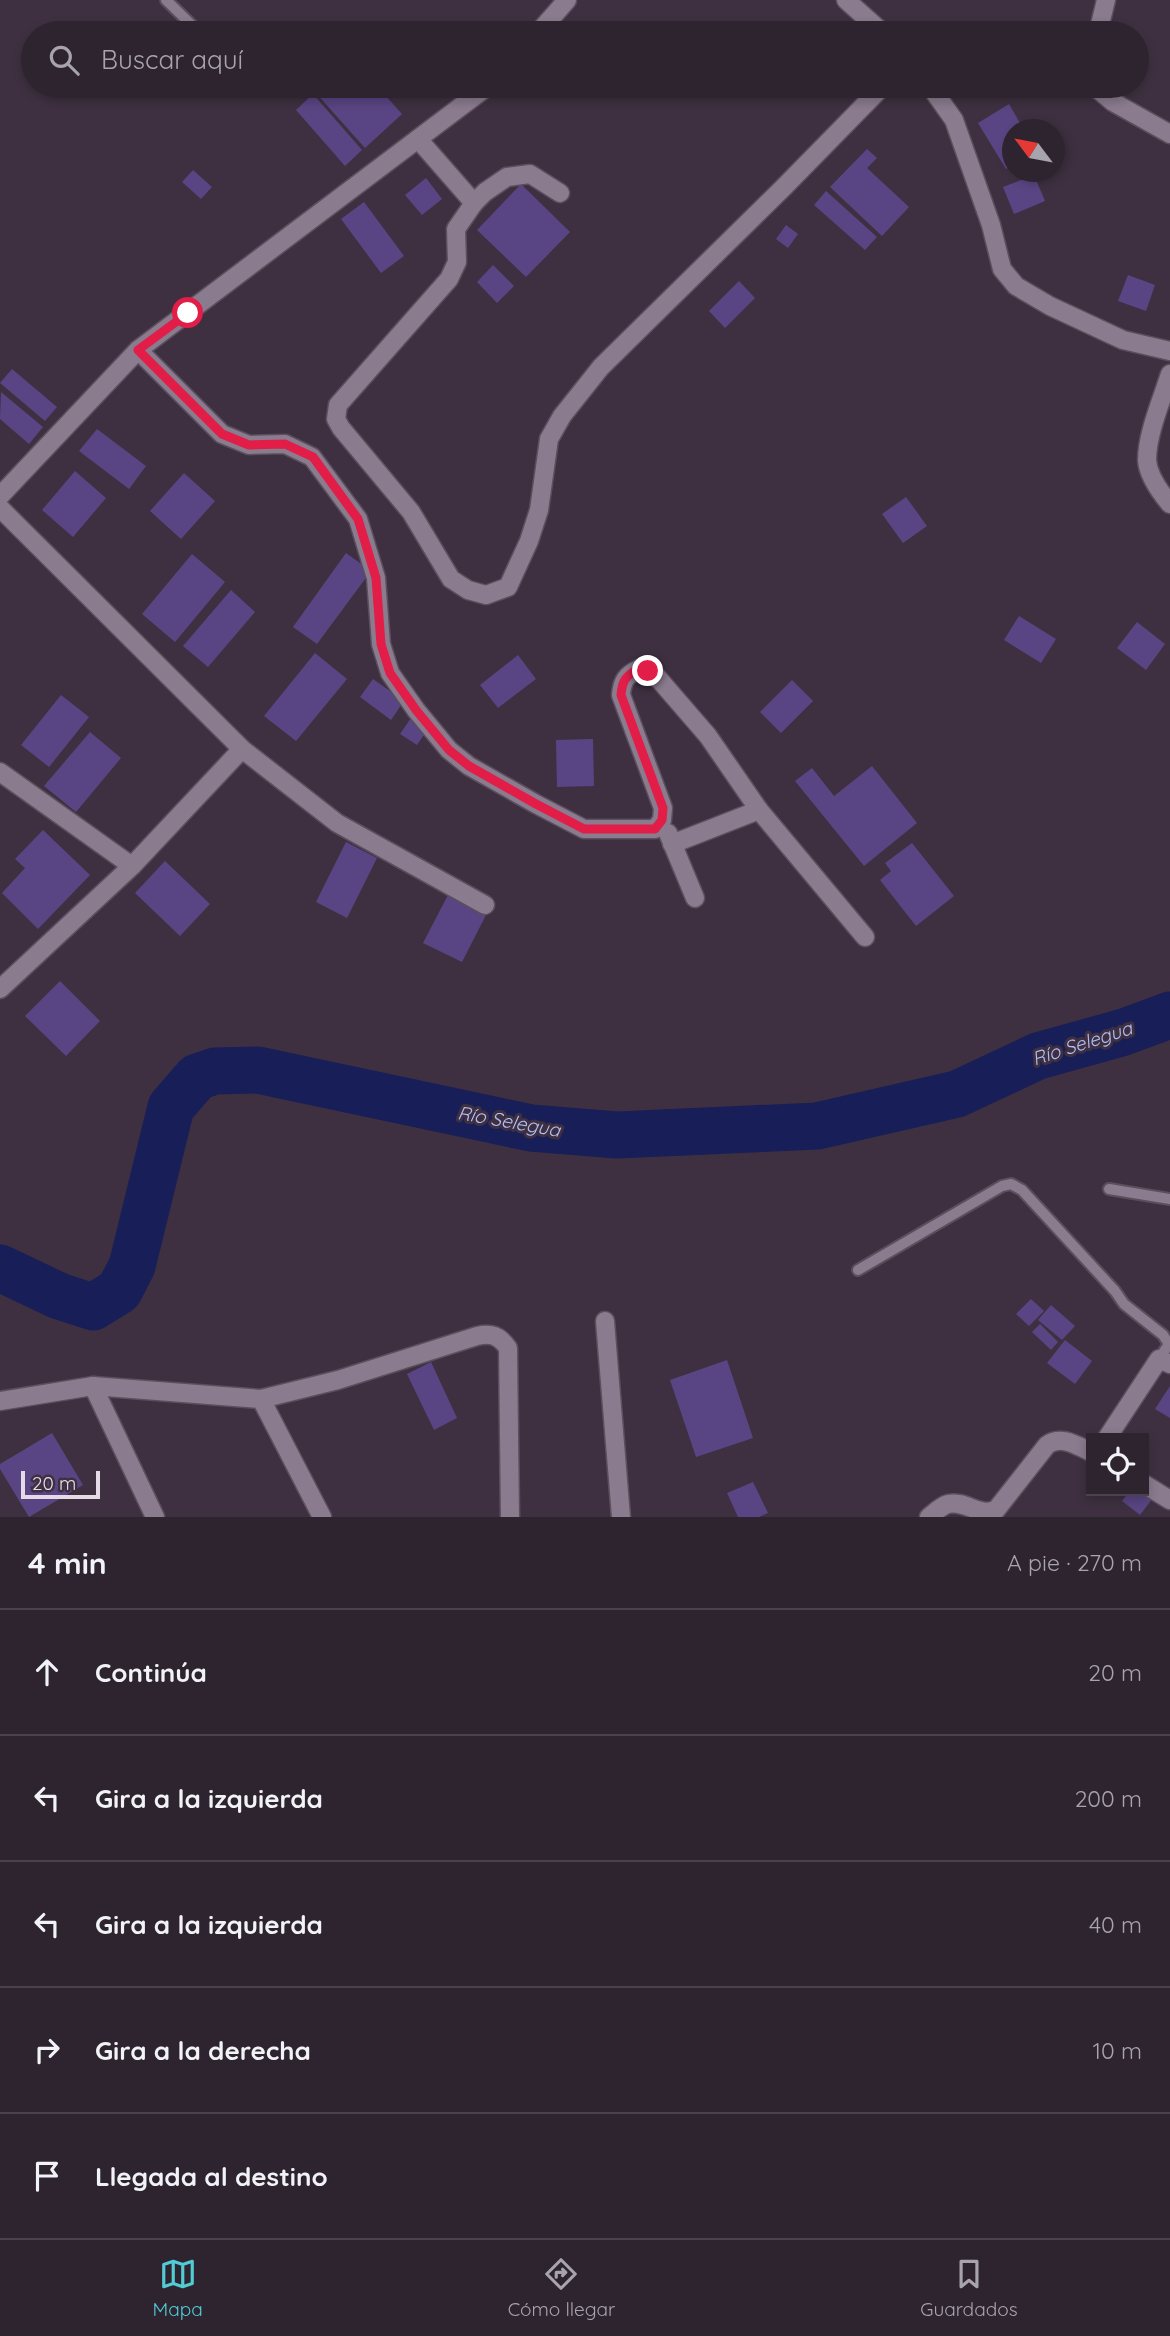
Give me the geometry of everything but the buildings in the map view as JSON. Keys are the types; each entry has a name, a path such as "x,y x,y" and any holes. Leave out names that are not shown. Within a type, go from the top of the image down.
{"street":[{"path":"549,21 567,0"},
{"path":"846,0 870,21"},
{"path":"1101,21 1107,0"},
{"path":"0,496 138,350 472,98"},
{"path":"560,193 530,174 507,177 474,203 456,229 457,262 449,279 338,405 336,419 347,438 411,512 451,579 468,590 486,595 508,587 529,541 539,510 549,439 562,416 601,367 871,98"},
{"path":"938,98 954,120 991,225 1002,269 1016,286 1050,306 1123,340 1170,351"},
{"path":"1108,98 1170,134"},
{"path":"418,139 474,203"},
{"path":"138,350 222,434 249,445 285,444 313,457 358,519 376,578 381,644 390,673 449,750 469,766 584,829 644,831 655,829 662,820"},
{"path":"1170,374 1149,444 1147,462 1161,494 1170,504"},
{"path":"0,508 242,749 337,823 485,905"},
{"path":"695,898 662,820 663,808 621,695 622,684 629,674 639,669 657,677 708,736 759,810 865,937"},
{"path":"0,989 132,866 242,749"},
{"path":"0,772 132,866"},
{"path":"672,844 759,810"},
{"path":"605,1321 621,1517"},
{"path":"0,1401 93,1386 261,1399 338,1380 489,1334 501,1338 508,1348 510,1517"},
{"path":"1111,1433 1165,1361"},
{"path":"93,1386 155,1517"},
{"path":"261,1399 322,1517"},
{"path":"929,1517 946,1504 954,1504 982,1516 990,1515 1054,1440 1065,1440 1086,1450"},
{"path":"1149,1487 1170,1500"}],"lane":[{"path":"166,0 188,21"},
{"path":"858,1270 1002,1186 1011,1184 1022,1190 1124,1304 1163,1335 1169,1344 1165,1361"},
{"path":"1109,1189 1170,1199"}],"waterway":[{"name":"Río Selegua","path":"0,1268 59,1296 93,1307 119,1291 132,1266 171,1107 197,1077 215,1071 258,1070 531,1128 617,1135 817,1126 957,1094 1038,1056 1124,1032 1170,1015"}],"route":[{"path":"188,313 138,350 222,434 249,445 285,444 313,457 358,519 376,578 381,644 390,673 449,750 469,766 584,829 655,829 662,820 663,808 621,695 622,684 629,674 639,669 648,671"}]}
